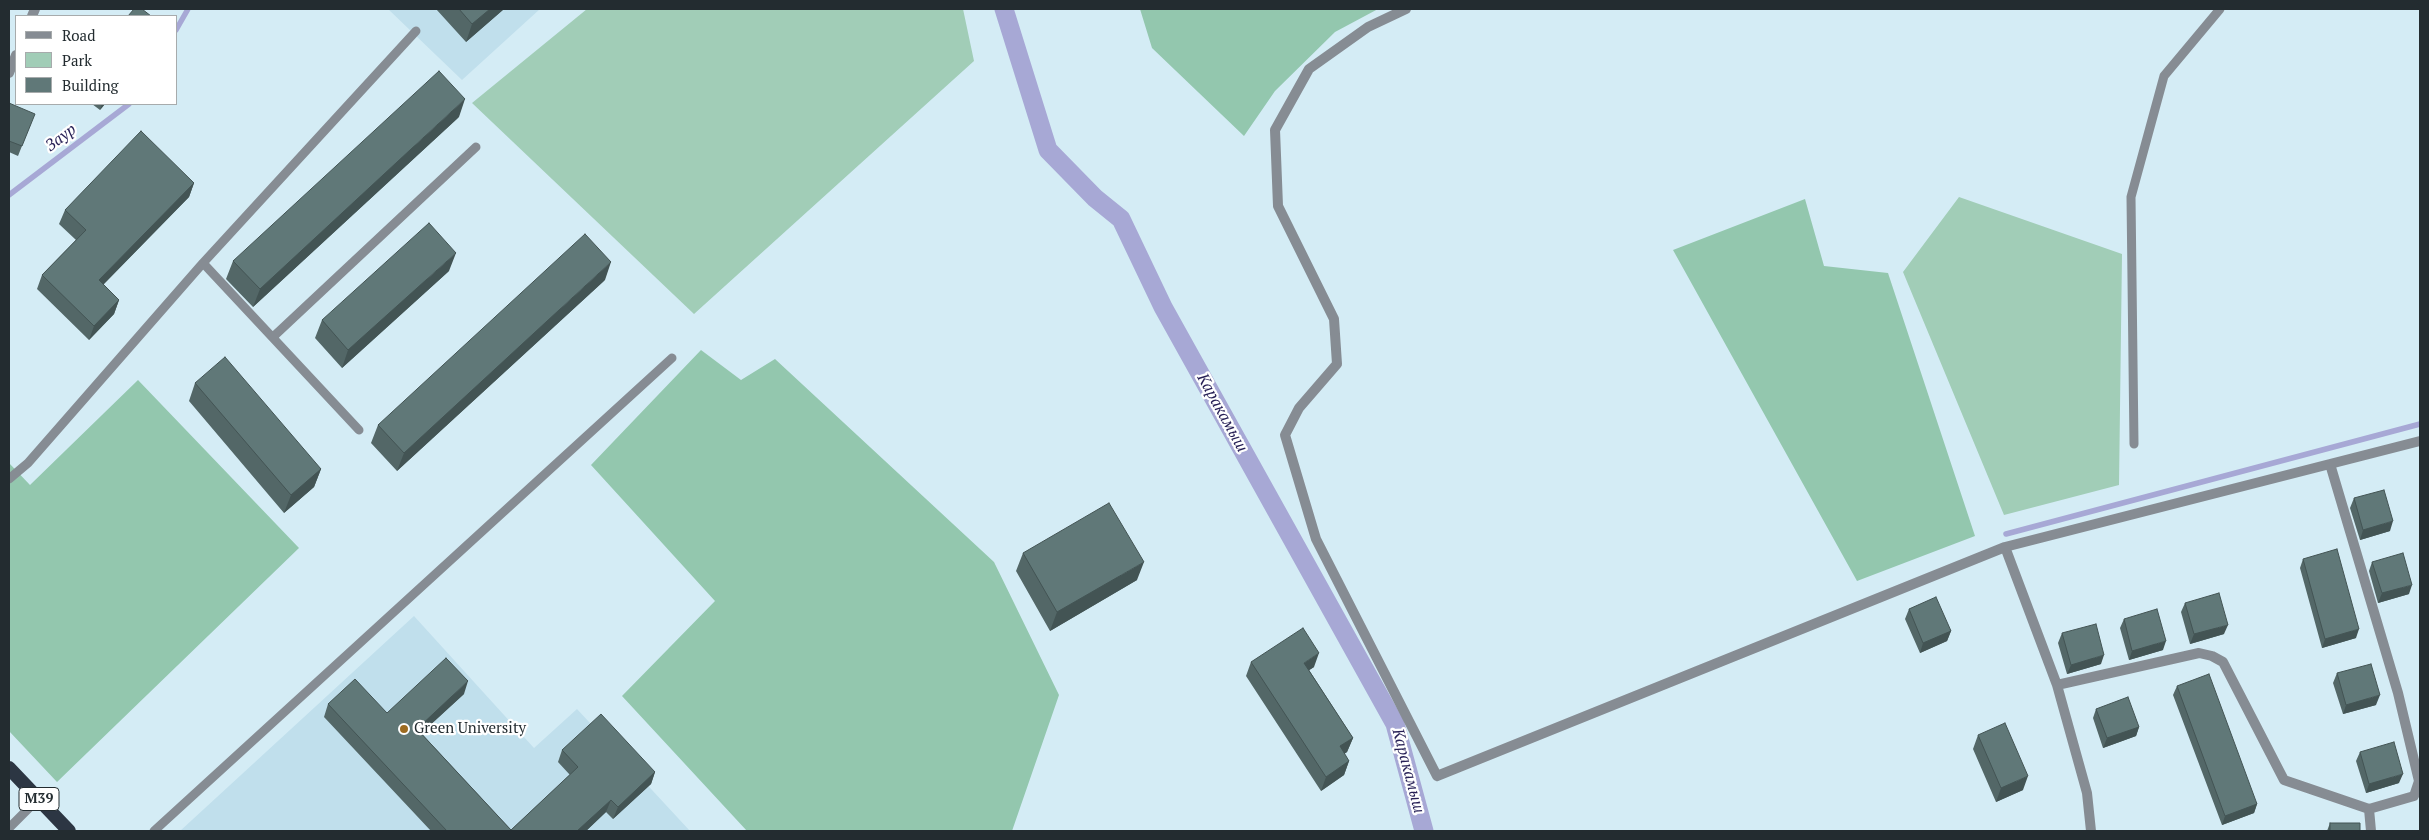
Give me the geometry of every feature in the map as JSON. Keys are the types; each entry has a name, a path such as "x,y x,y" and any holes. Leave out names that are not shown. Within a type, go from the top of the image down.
{"highway":[{"name":"M39","path":"9,768 70,831"}],"street":[{"path":"1406,9 1368,27 1309,69 1275,130 1278,206 1334,319 1337,364 1299,408 1285,435 1316,539 1437,776 2005,547 2420,441"},
{"path":"9,73 15,58"},
{"path":"2057,685 2199,653 2212,656 2223,662 2284,780 2369,809 2414,796 2419,781 2398,693 2330,464"},
{"path":"2005,547 2057,685 2087,793 2091,831"},
{"path":"2369,809 2371,831"}],"lane":[{"path":"2134,444 2131,197 2164,76 2220,9"},
{"path":"9,479 28,463 203,263 416,31"},
{"path":"273,337 476,147"},
{"path":"203,263 359,430"},
{"path":"154,831 672,358"},
{"path":"9,828 38,799"}],"shaded area":[{"path":"388,9 540,9 462,80"},
{"name":"Green University","path":"414,616 534,748 577,709 690,831 180,831"}],"green space":[{"path":"587,9 963,9 974,61 694,314 472,103"},
{"path":"1140,9 1378,9 1335,32 1275,91 1244,136 1152,48"},
{"path":"1959,197 2122,254 2119,485 2004,515 1903,272"},
{"path":"1805,199 1824,266 1888,273 1975,536 1857,581 1673,250"},
{"path":"701,350 741,380 775,359 994,562 1059,695 1012,831 747,831 622,696 715,601 591,465"},
{"path":"138,380 299,548 57,782 9,731 9,463 30,485"}],"building":[{"path":"134,9 142,9 150,15 129,15"},
{"path":"459,9 490,9 472,24"},
{"path":"439,71 465,99 260,289 233,261"},
{"path":"9,103 35,114 22,146 9,141"},
{"path":"141,131 194,183 99,280 119,300 94,326 42,275 86,230 65,210"},
{"path":"429,223 456,253 348,350 322,320"},
{"path":"585,234 611,262 404,453 378,425"},
{"path":"225,357 321,469 291,495 195,383"},
{"path":"2384,490 2393,521 2363,530 2354,498"},
{"path":"1109,503 1144,562 1057,612 1023,553"},
{"path":"2337,549 2359,629 2325,639 2303,559"},
{"path":"2403,553 2412,585 2382,593 2372,562"},
{"path":"2219,593 2228,625 2194,634 2185,603"},
{"path":"1936,597 1951,631 1923,643 1909,609"},
{"path":"2157,609 2166,641 2132,651 2124,619"},
{"path":"2096,624 2104,655 2071,665 2062,633"},
{"path":"1303,628 1319,653 1304,663 1353,738 1340,746 1349,761 1326,777 1251,662"},
{"path":"446,658 468,681 417,729 511,830 578,767 562,750 601,714 655,772 618,807 611,800 577,831 447,831 328,704 355,679 387,713"},
{"path":"2371,664 2380,695 2346,705 2337,673"},
{"path":"2209,674 2257,804 2225,816 2177,686"},
{"path":"2128,697 2139,727 2107,738 2096,709"},
{"path":"2005,723 2028,776 2001,788 1978,735"},
{"path":"2394,742 2403,774 2369,784 2360,752"},
{"path":"2330,823 2360,823 2360,831 2330,831"}],"waterway":[{"name":"Заур","path":"178,26 188,9"},
{"name":"Каракамыш","path":"1004,9 1048,150 1095,198 1121,219 1163,307 1395,724 1424,831"},
{"name":"Заур","path":"9,195 128,105"},
{"path":"2006,534 2420,424"}],"place":[{"name":"Green University","path":"404,729"}]}
